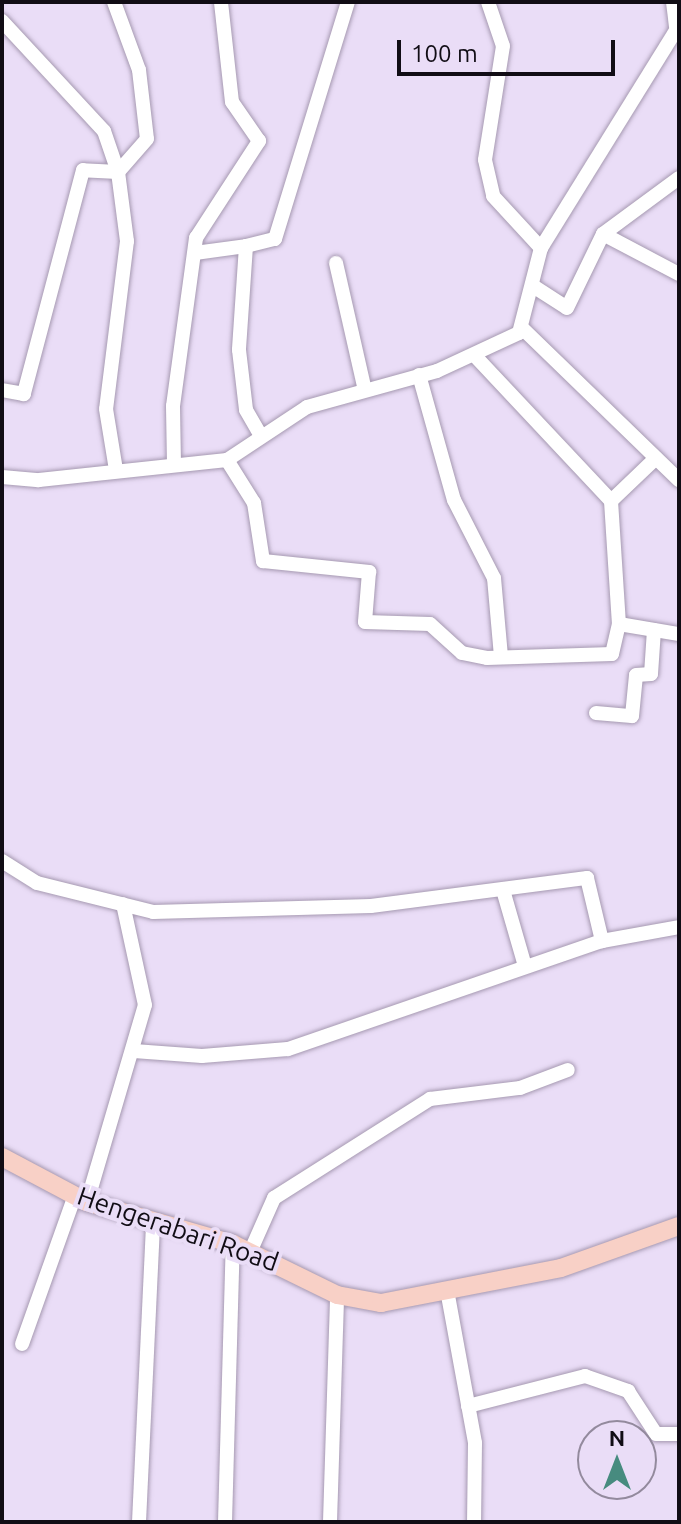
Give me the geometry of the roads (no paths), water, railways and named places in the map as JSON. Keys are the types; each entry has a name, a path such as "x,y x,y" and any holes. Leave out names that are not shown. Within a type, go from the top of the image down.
{"main road":[{"name":"Hengerabari Road","path":"2,1157 81,1198 242,1247 337,1295 381,1303 561,1268 679,1226"}],"street":[{"path":"114,2 139,70 147,139 118,172"},
{"path":"174,464 173,406 195,253 204,224 259,141 232,102 221,2"},
{"path":"195,253 275,239 348,2"},
{"path":"488,2 503,46 485,160 493,196 541,248"},
{"path":"2,477 227,460 307,407 364,386 419,375 476,357 521,327 541,248 615,138 678,26 673,2"},
{"path":"2,21 104,131 118,172 127,241 106,409 116,470"},
{"path":"2,390 24,394 83,170 118,172"},
{"path":"533,286 567,308 603,234 679,178"},
{"path":"603,234 679,274"},
{"path":"246,246 239,350 246,410 261,436"},
{"path":"336,263 364,386"},
{"path":"521,327 679,480"},
{"path":"227,460 254,503 263,561 369,572 365,622 430,624 462,653 501,656 612,654 619,624 611,501 476,357"},
{"path":"419,375 454,500 494,578 501,656"},
{"path":"611,501 656,458"},
{"path":"619,624 679,634"},
{"path":"596,713 632,716 636,675 651,674 654,630"},
{"path":"2,861 37,883 123,904 232,913 503,890 587,878 602,941"},
{"path":"503,890 525,966"},
{"path":"22,1344 81,1198 134,1051 145,1005 123,904"},
{"path":"134,1051 202,1056 288,1049 602,941 679,927"},
{"path":"225,1522 242,1247 274,1198 430,1099 520,1088 568,1070"},
{"path":"139,1522 153,1222"},
{"path":"447,1290 468,1406 474,1522"},
{"path":"330,1522 337,1295"},
{"path":"468,1406 585,1376 628,1391 656,1434 679,1434"}]}
